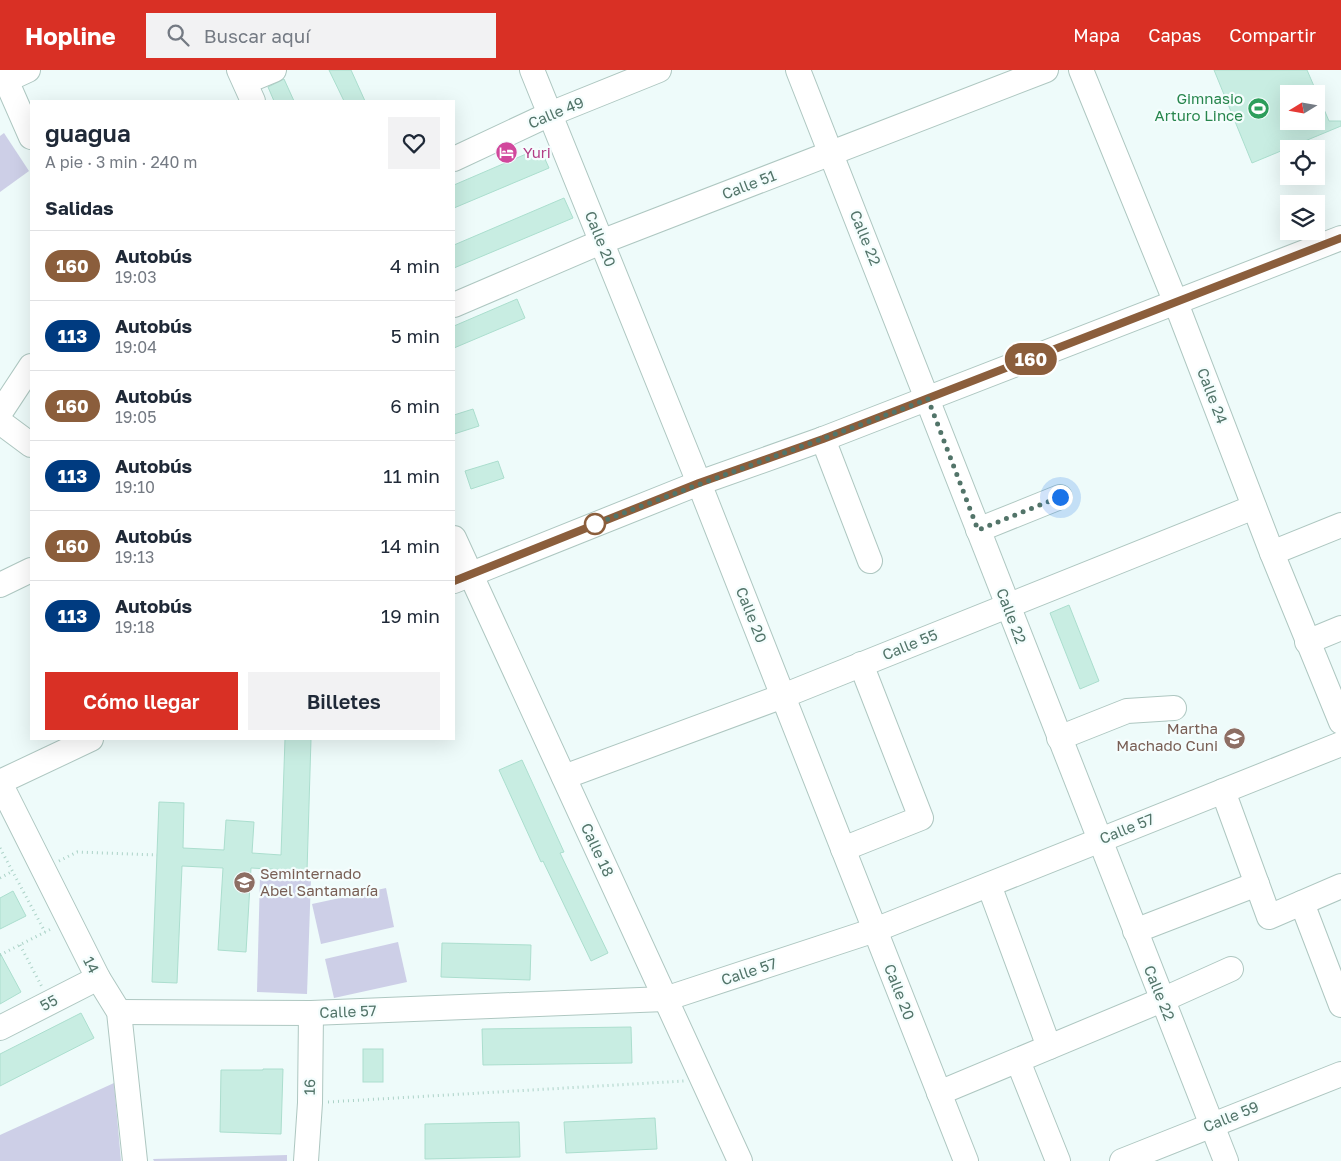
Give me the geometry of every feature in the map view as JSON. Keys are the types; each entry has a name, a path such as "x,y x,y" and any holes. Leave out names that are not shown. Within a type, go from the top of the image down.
{"street":[{"path":"28,70 3,82 30,135"},
{"path":"246,84 274,70"},
{"name":"Calle 20","path":"532,70 699,483 966,1161"},
{"name":"Calle 49","path":"455,159 550,114 659,70"},
{"name":"Calle 22","path":"798,70 928,399 1058,738 1226,1161"},
{"name":"Calle 51","path":"455,305 601,242 1046,70"},
{"name":"Calle 24","path":"1081,70 1176,303 1307,642 1341,722"},
{"path":"462,577 699,483 928,399 1341,238"},
{"path":"0,413 30,368"},
{"path":"0,422 30,443"},
{"path":"823,439 870,561"},
{"path":"978,530 1060,497"},
{"name":"Calle 55","path":"564,777 782,696 1254,507"},
{"path":"1272,553 1341,525"},
{"name":"Calle 18","path":"455,543 462,577 564,777 740,1161"},
{"path":"0,585 30,570"},
{"path":"1307,642 1341,628"},
{"path":"843,848 921,818 862,664"},
{"path":"1058,738 1127,711 1174,708"},
{"path":"0,782 89,740"},
{"name":"Calle 57","path":"119,1012 311,1013 665,999 875,930 1341,744"},
{"name":"14","path":"0,782 98,978 119,1012 135,1161"},
{"path":"1223,791 1269,917 1341,886"},
{"path":"1135,931 1257,884"},
{"path":"989,885 1049,1047"},
{"path":"1302,903 1341,1005"},
{"path":"939,1093 1162,1000 1231,969"},
{"name":"55","path":"0,1028 98,978"},
{"name":"16","path":"306,1161 310,1103 311,1013"},
{"path":"1018,1061 1058,1161"},
{"name":"Calle 59","path":"1122,1161 1341,1074"}],"path":[{"path":"0,848 45,932"},
{"path":"44,870 77,852 157,855"},
{"path":"0,878 13,871"},
{"path":"0,955 68,920"},
{"path":"20,945 50,1002"},
{"path":"310,1103 703,1080"}],"shaded area":[{"path":"4,133 29,171 0,192 0,136"},
{"path":"260,876 311,878 307,994 257,992"},
{"path":"386,888 394,927 321,944 312,904"},
{"path":"398,942 407,982 334,998 325,959"},
{"path":"114,1083 121,1161 0,1161 0,1135"},
{"path":"287,1155 287,1161 154,1161 153,1159"}],"building":[{"path":"329,70 351,70 365,100 344,100"},
{"name":"Gimnasio Arturo Lince","path":"1214,70 1307,70 1313,85 1280,85 1280,130 1325,130 1325,112 1329,121 1341,121 1341,126 1307,140 1280,140 1280,151 1252,163"},
{"path":"284,79 294,100 274,100 268,87"},
{"path":"540,148 549,168 455,208 455,185"},
{"path":"564,198 573,218 455,268 455,245"},
{"path":"517,299 525,318 455,348 455,326"},
{"path":"473,409 479,426 455,434 455,415"},
{"path":"498,461 504,478 471,489 465,471"},
{"path":"1069,605 1099,681 1080,689 1050,613"},
{"path":"285,740 311,740 307,871 251,868 246,952 218,950 223,868 182,866 177,983 152,982 159,802 184,803 183,848 224,850 226,820 254,822 252,853 281,855"},
{"path":"522,760 564,852 560,853 608,953 591,961 543,861 541,862 499,770"},
{"path":"13,891 26,916 0,929 0,898"},
{"path":"442,943 531,945 530,980 441,977"},
{"path":"0,953 21,992 0,1004"},
{"path":"81,1013 94,1038 0,1086 0,1054"},
{"path":"631,1027 632,1063 483,1065 482,1029"},
{"path":"363,1049 383,1049 383,1082 363,1082"},
{"path":"283,1069 281,1134 220,1132 221,1070"},
{"path":"655,1118 657,1149 566,1153 564,1122"},
{"path":"519,1122 520,1157 425,1159 425,1124"}],"bus line":[{"name":"160","path":"455,581 699,483 823,439 1341,238"}],"place":[{"name":"Gimnasio Arturo Lince","path":"1259,108"},
{"name":"Yuri","path":"507,153"},
{"name":"Martha Machado Cuni","path":"1234,738"},
{"name":"Seminternado Abel Santamaría","path":"244,883"}],"route":[{"path":"595,524 593,525 699,483 928,399 978,530 1060,497"}]}
